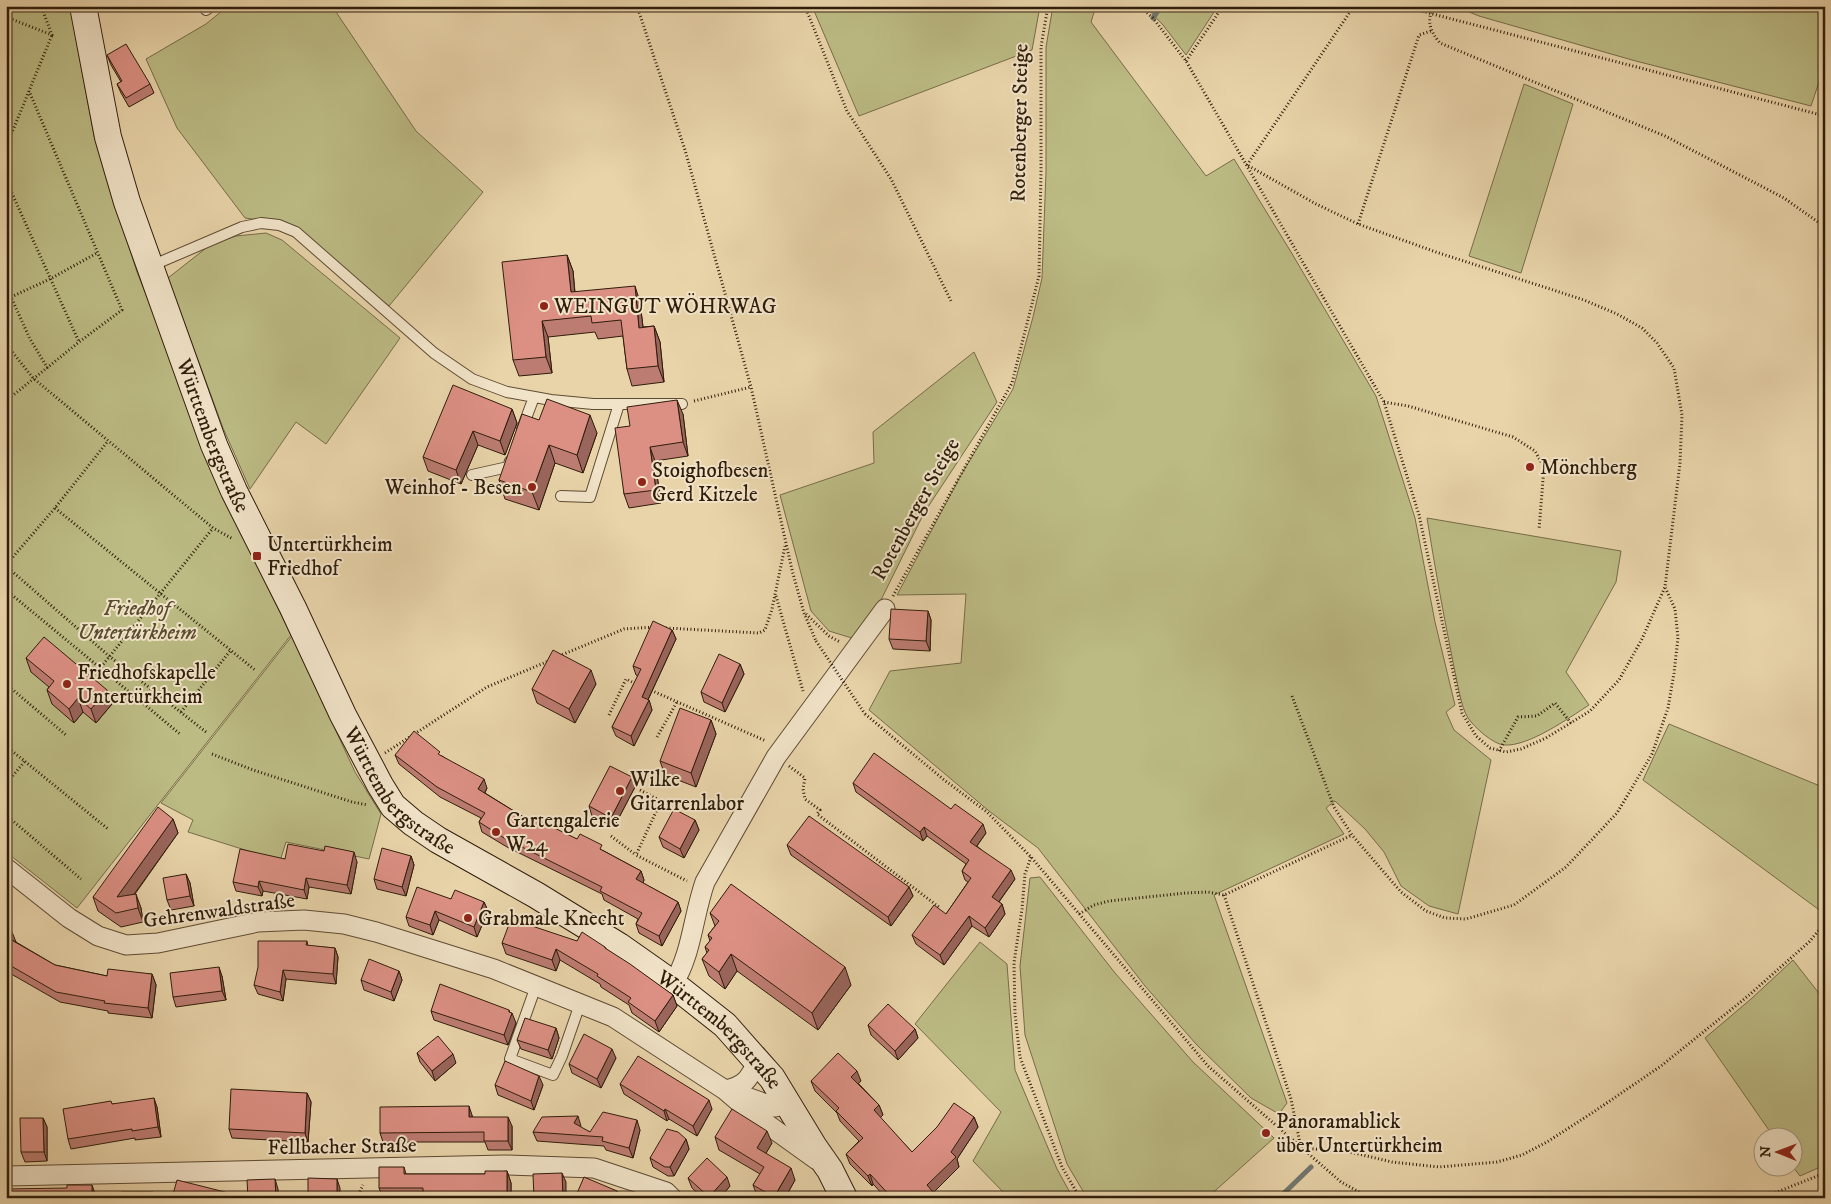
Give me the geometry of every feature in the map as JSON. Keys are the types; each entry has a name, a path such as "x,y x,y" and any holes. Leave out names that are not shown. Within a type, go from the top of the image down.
{"street":[{"name":"Württembergstraße","path":"86,7 108,137 127,202 214,445 260,546 293,608 368,764 393,806 413,823 438,840 536,895 619,946 673,984 725,1025 758,1061 830,1170"},
{"name":"Rotenberger Steige","path":"673,984 681,970 698,901 703,889 779,753 885,609"},
{"name":"Gehrenwaldstraße","path":"6,868 69,918 98,936 126,945 158,944 258,922 304,920 344,924 376,932 494,969 613,1017 724,1090 752,1114 830,1170"},
{"path":"724,1090 743,1084 752,1074 758,1061"},
{"name":"Gehrenwaldstraße","path":"724,1090 775,1107 788,1104"},
{"name":"Fellbacher Straße","path":"6,1176 525,1166 594,1168 666,1192 672,1198"},
{"path":"830,1170 844,1198"},
{"path":"830,1170 865,1198"}],"lane":[{"path":"150,267 242,227 261,223 279,225 296,232 434,353 472,379 507,392 534,397 593,404 682,404"},
{"path":"472,475 508,467 534,397"},
{"path":"561,496 590,497 619,404"},
{"path":"536,986 510,1059 553,1076 580,1004"}],"path":[{"path":"6,147 52,36 40,6"},
{"path":"637,6 686,150 751,387 785,543 804,613 816,641 865,714 943,779 987,812 1031,857 1208,1066 1341,1182 1370,1198"},
{"path":"805,6 846,111 891,179 952,303"},
{"name":"Rotenberger Steige","path":"885,609 1012,383 1039,276 1041,47 1048,6"},
{"path":"1139,6 1153,18 1186,61 1246,165 1384,402 1419,515 1462,713 1476,736 1490,748 1506,752 1521,749 1546,738 1590,711 1619,680 1642,639 1665,587 1680,463 1682,415 1674,368 1657,343 1642,328 1617,314 1584,300 1436,252 1358,224 1316,204 1246,165"},
{"path":"1186,61 1223,6"},
{"path":"1246,165 1354,6"},
{"path":"1402,6 1825,116"},
{"path":"1434,6 1430,14 1431,31 1440,43 1665,136 1784,198 1825,227"},
{"path":"6,17 52,36"},
{"path":"1358,224 1419,35 1431,31"},
{"path":"6,402 33,378 48,369 79,342 122,310 29,91"},
{"path":"6,180 79,342"},
{"path":"11,296 50,279 97,253"},
{"path":"6,286 30,339 48,369"},
{"path":"6,344 33,378 213,528 236,541 260,546"},
{"path":"682,404 751,387"},
{"path":"1384,402 1408,406 1513,437 1535,451 1544,467 1539,530"},
{"path":"108,441 6,566 109,656 206,732"},
{"path":"55,508 255,670"},
{"path":"101,667 213,528"},
{"path":"368,764 487,687 624,629 644,627 759,633 765,630 776,596 785,543"},
{"path":"1292,696 1334,807 1352,835 1401,892 1426,911 1445,918 1466,919 1514,905 1566,867 1617,813 1652,754 1668,708 1678,638 1675,608 1665,587"},
{"path":"6,590 180,734"},
{"path":"776,596 802,690"},
{"path":"804,613 828,636 848,645 860,645"},
{"path":"181,712 231,650"},
{"path":"609,715 626,679 677,702 779,753 805,778 803,789 805,799 820,810 817,814 940,908"},
{"path":"6,684 66,735"},
{"path":"657,737 677,702"},
{"path":"1499,750 1518,717 1537,716 1555,703 1571,723"},
{"path":"6,746 108,829"},
{"path":"212,754 253,770 352,802 375,807 393,806"},
{"path":"6,784 25,761"},
{"path":"636,855 661,801 640,790"},
{"path":"6,815 81,879"},
{"path":"1079,914 1094,905 1109,901 1186,893 1208,892 1224,895 1352,835"},
{"path":"611,836 636,855 703,889"},
{"path":"1031,857 1026,874 1014,963 1015,1014 1020,1057 1062,1166 1080,1198"},
{"path":"1224,895 1291,1098 1302,1148"},
{"path":"1302,1148 1350,1152 1392,1162 1439,1167 1497,1162 1522,1155 1547,1142 1661,1066 1748,996 1808,942 1825,922"},
{"path":"1762,1198 1825,1173"},
{"path":"357,1198 366,1181"}],"green space":[{"name":"Friedhof Untertürkheim","path":"6,6 70,6 94,136 137,272 235,520 291,635 77,908 6,852"},
{"path":"228,6 332,6 416,131 483,192 389,306 286,224 245,218 177,128 146,59 206,24"},
{"path":"812,6 1040,6 1032,50 859,116"},
{"path":"1053,6 1096,6 1091,22 1206,176 1234,159 1376,396 1415,518 1435,622 1455,705 1446,712 1454,730 1491,760 1458,914 1429,906 1401,886 1384,852 1365,829 1335,801 1326,808 1344,834 1214,895 1287,1103 1279,1114 1251,1098 1196,1044 1145,986 1038,848 989,811 869,710 890,671 961,663 966,594 897,595 961,475 1013,389 1033,317 1042,278 1046,172 1046,47"},
{"path":"1145,6 1218,6 1186,55 1163,25"},
{"path":"1454,6 1825,6 1825,64 1811,106 1632,60 1479,16"},
{"path":"1524,84 1573,104 1521,273 1469,256"},
{"path":"266,233 282,240 400,338 326,444 296,422 250,489 223,428 168,278 210,245 236,236"},
{"path":"974,352 997,402 924,513 875,612 855,639 829,631 811,611 780,495 874,463 873,432"},
{"path":"1427,518 1621,551 1616,582 1566,672 1589,705 1548,731 1514,744 1504,745 1495,742 1471,722 1463,708 1443,612"},
{"path":"292,636 355,772 381,814 369,859 286,842 280,861 188,832 193,820 161,803"},
{"path":"1669,724 1825,788 1825,906 1822,912 1643,780"},
{"path":"1040,877 1115,973 1193,1062 1274,1138 1207,1198 1087,1198 1067,1164 1025,1035 1020,966 1030,878"},
{"path":"980,942 1007,964 1015,1070 1057,1169 1073,1198 1000,1198 1004,1193 973,1161 1001,1112 915,1024"},
{"path":"1793,960 1825,1001 1825,1165 1804,1174 1804,1126 1766,1126 1705,1038"}],"building":[{"path":"126,44 150,84 126,98 117,84 122,81 107,55"},
{"path":"567,255 571,292 635,286 639,328 654,326 658,366 627,369 621,320 592,323 591,316 542,321 546,357 513,360 502,262"},
{"path":"453,385 512,409 500,441 473,431 456,470 423,457"},
{"path":"547,399 590,415 577,455 549,445 532,492 499,480 522,414 539,420"},
{"name":"Stoighofbesen Gerd Kitzele","path":"677,400 683,442 650,447 656,490 624,494 615,428 630,426 627,407"},
{"path":"891,609 928,611 926,641 889,639"},
{"path":"653,621 672,630 642,697 649,700 631,736 612,727 641,669 633,666"},
{"name":"Friedhofskapelle Untertürkheim","path":"44,637 107,690 91,709 78,698 69,709 47,690 54,681 26,658"},
{"path":"553,650 591,670 569,709 532,689"},
{"path":"719,654 740,664 722,703 701,692"},
{"path":"680,708 711,720 691,773 660,761"},
{"path":"414,731 440,752 438,754 484,779 478,789 530,821 532,817 577,839 580,834 602,845 600,849 641,871 636,879 678,902 659,936 636,924 642,913 600,891 602,887 504,838 479,822 485,813 437,787 395,755"},
{"path":"874,753 951,809 955,804 983,824 970,842 1011,870 992,897 1002,904 985,928 969,916 940,955 912,935 934,905 946,914 971,878 962,871 969,860 924,827 920,832 853,783"},
{"path":"610,766 632,777 611,818 589,806"},
{"path":"158,807 173,819 117,897 136,894 138,908 116,913 93,897"},
{"path":"674,809 695,820 680,849 659,837"},
{"path":"809,816 909,887 888,917 787,845"},
{"path":"288,844 324,851 325,846 354,852 347,885 306,878 304,890 259,881 258,887 233,882 240,849 285,859"},
{"path":"382,848 411,856 402,887 374,879"},
{"path":"186,874 190,896 167,900 163,878"},
{"path":"731,884 845,967 812,1013 731,954 719,972 702,959 709,950 705,947 712,938 708,935 719,921 710,913"},
{"path":"417,887 451,899 455,890 484,902 474,927 435,911 430,925 406,917"},
{"path":"511,919 577,941 582,932 673,995 655,1021 628,1002 631,998 597,976 598,974 556,949 552,960 502,943"},
{"path":"6,927 12,932 8,938 55,965 107,976 108,969 152,974 148,1008 104,1003 105,1001 56,992 6,963"},
{"path":"258,941 307,941 306,945 335,948 333,974 283,970 280,992 254,985 258,967"},
{"path":"369,959 399,971 391,992 361,980"},
{"path":"219,967 222,991 173,997 170,973"},
{"path":"440,984 509,1010 512,1013 504,1035 431,1011"},
{"path":"888,1004 915,1029 895,1051 868,1025"},
{"path":"525,1018 556,1028 548,1050 517,1040"},
{"path":"584,1034 612,1049 597,1079 569,1064"},
{"path":"438,1036 453,1054 432,1071 417,1053"},
{"path":"838,1053 857,1071 851,1077 879,1105 874,1110 912,1152 937,1127 954,1103 974,1117 951,1152 956,1157 927,1185 938,1198 892,1198 870,1174 868,1176 846,1154 863,1138 836,1111 839,1108 811,1081"},
{"path":"638,1056 709,1100 693,1126 620,1084"},
{"path":"505,1061 539,1076 531,1101 495,1085"},
{"path":"231,1089 307,1093 305,1133 229,1129"},
{"path":"154,1098 158,1127 68,1139 63,1109 111,1101 112,1104"},
{"path":"469,1106 469,1117 508,1117 508,1141 484,1141 484,1132 380,1133 380,1107"},
{"path":"732,1109 767,1131 757,1148 791,1168 774,1197 753,1185 764,1167 715,1137"},
{"path":"603,1112 637,1120 629,1148 602,1141 603,1137 533,1132 542,1117 578,1116 574,1123 590,1132"},
{"path":"20,1118 43,1118 44,1152 21,1152"},
{"path":"667,1129 678,1132 686,1139 670,1167 665,1167 650,1158"},
{"path":"707,1158 727,1177 709,1197 688,1178"},
{"path":"379,1167 404,1167 404,1174 485,1174 485,1171 507,1171 507,1197 423,1198 423,1188 379,1188"},
{"path":"562,1173 563,1198 534,1198 533,1174"},
{"path":"584,1177 617,1191 615,1198 575,1198"},
{"path":"308,1178 337,1179 337,1198 308,1198"},
{"path":"275,1179 276,1198 248,1198 247,1180"},
{"path":"177,1180 225,1192 223,1198 172,1198"},
{"path":"67,1185 92,1185 92,1198 6,1198 6,1189 67,1188"},
{"path":"121,1192 153,1192 153,1198 121,1198"}],"waterway":[{"path":"1153,18 1161,6"},
{"path":"1279,1198 1311,1167"}],"place":[{"name":"WEINGUT WÖHRWAG","path":"544,306"},
{"name":"Mönchberg","path":"1530,467"},
{"name":"Stoighofbesen Gerd Kitzele","path":"642,482"},
{"name":"Weinhof - Besen","path":"532,487"},
{"name":"Untertürkheim Friedhof","path":"257,556"},
{"name":"Friedhofskapelle Untertürkheim","path":"67,684"},
{"name":"Wilke Gitarrenlabor","path":"620,791"},
{"name":"Gartengalerie W24","path":"496,832"},
{"name":"Grabmale Knecht","path":"468,918"},
{"name":"Panoramablick über Untertürkheim","path":"1266,1133"}]}
